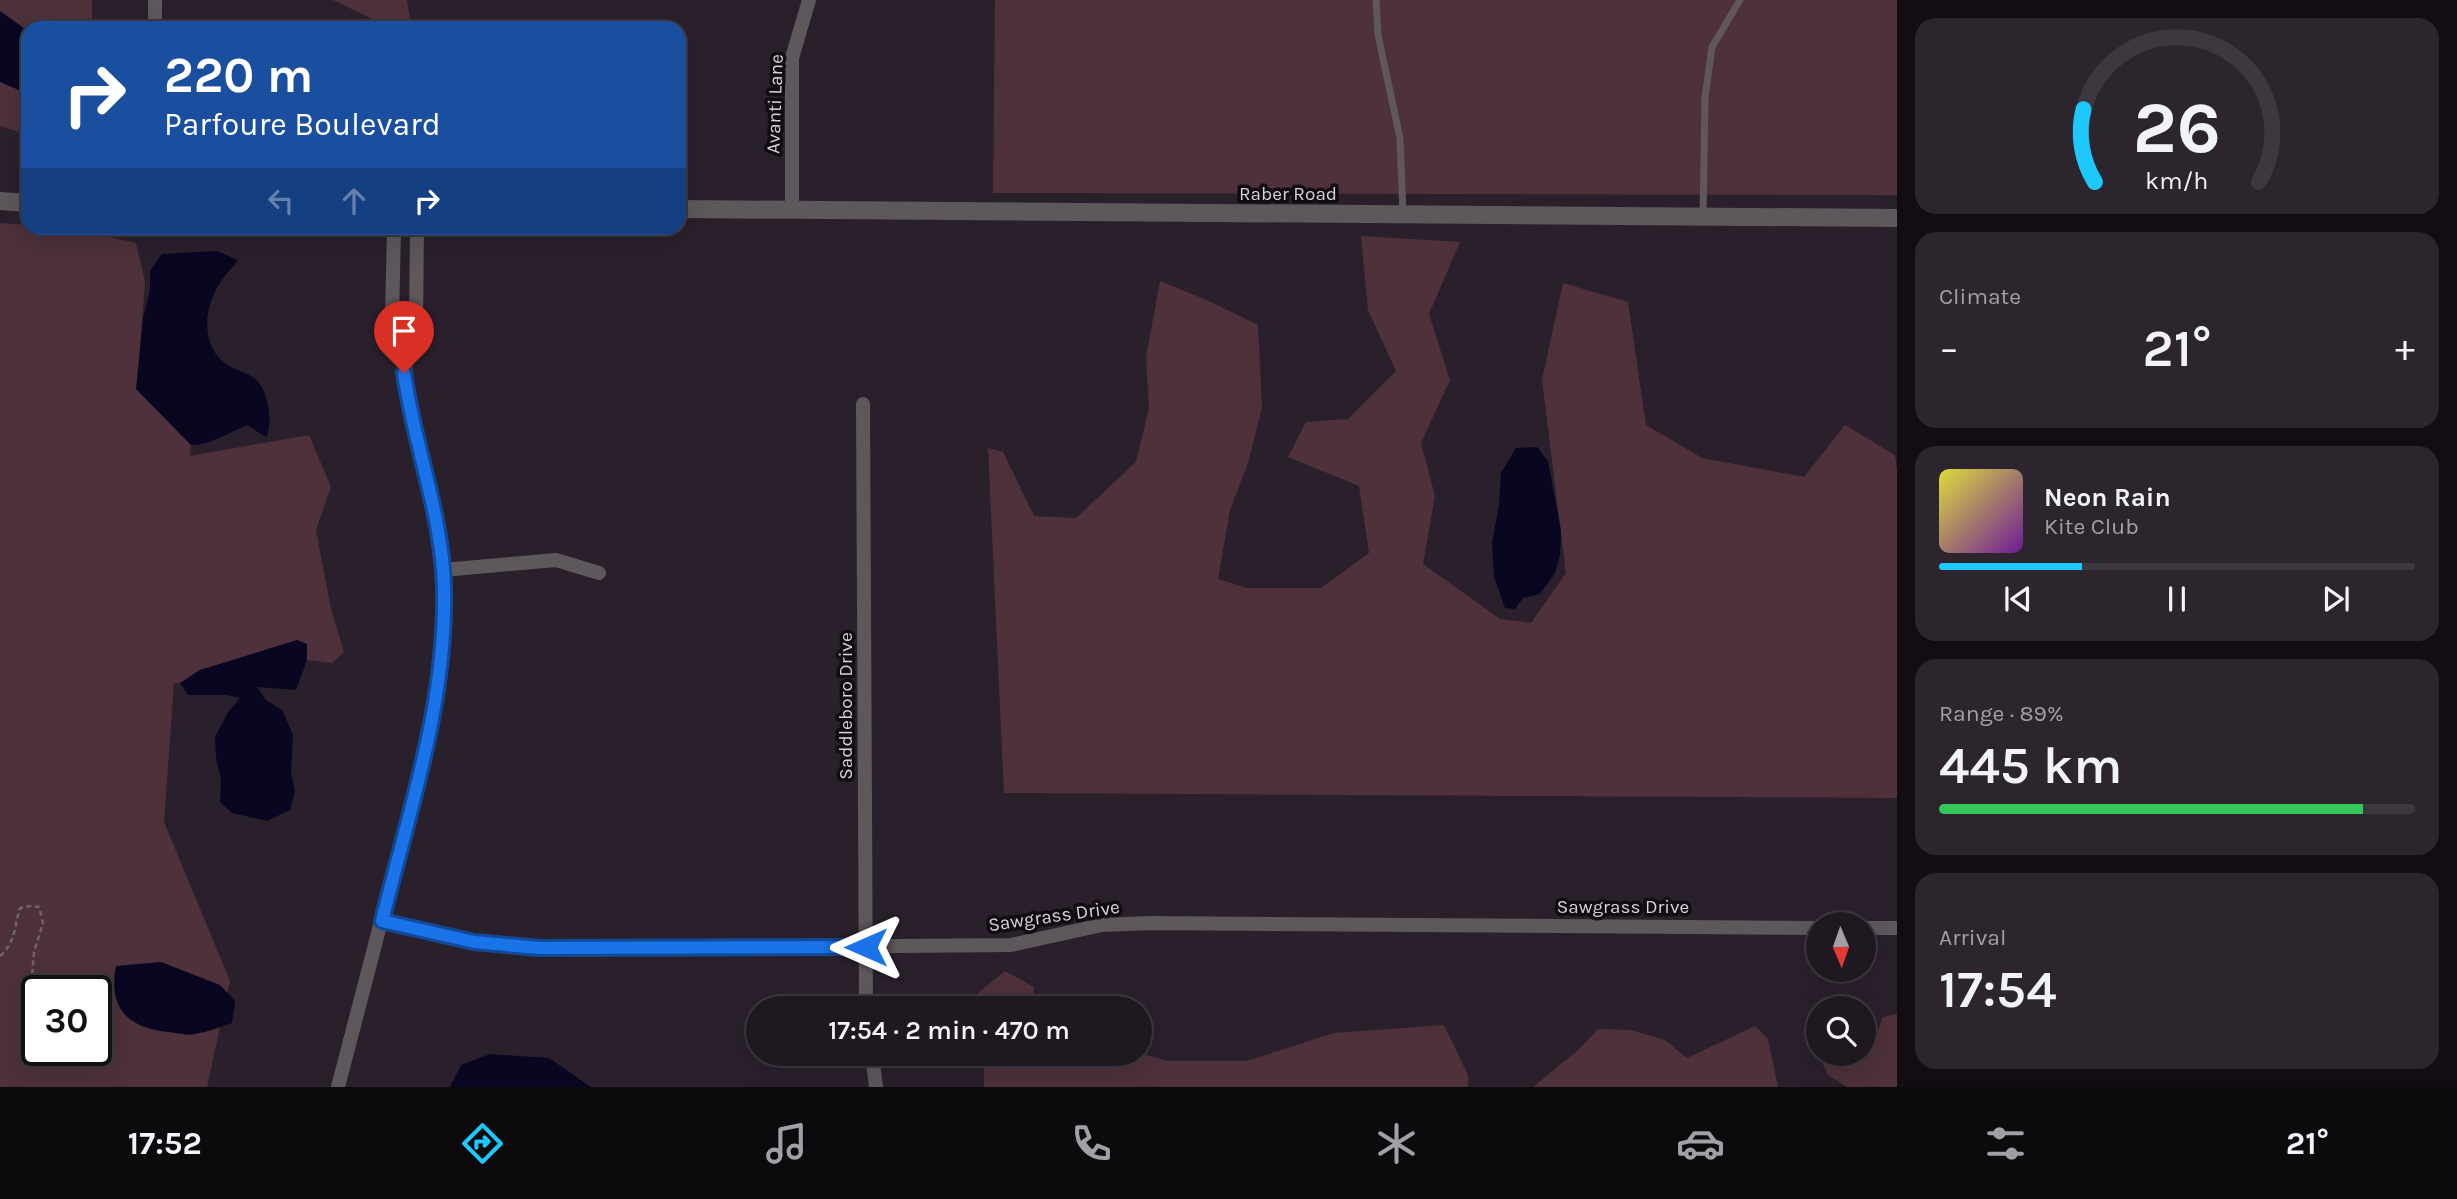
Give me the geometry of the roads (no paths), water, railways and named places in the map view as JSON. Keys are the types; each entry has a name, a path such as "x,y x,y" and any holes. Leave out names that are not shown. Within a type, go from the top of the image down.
{"street":[{"path":"155,0 155,21"},
{"name":"Avanti Lane","path":"792,210 792,58 809,0"},
{"path":"0,201 21,202"},
{"name":"Raber Road","path":"686,209 1897,218"},
{"path":"338,1087 429,737 442,647 443,570 433,505 409,409 404,352 393,320 394,235"},
{"path":"404,352 416,323 417,235"},
{"name":"Saddleboro Drive","path":"863,404 866,996"},
{"path":"443,570 556,560 599,573"},
{"name":"Sawgrass Drive","path":"382,921 474,942 545,948 1011,945 1102,925 1151,923 1806,928"},
{"path":"1876,928 1897,928"},
{"path":"873,1066 876,1087"}],"lane":[{"path":"1376,0 1378,35 1399,138 1403,215"},
{"path":"1703,217 1705,98 1712,47 1740,0"}],"water":[{"path":"0,11 21,26 21,91 0,82"},
{"path":"217,251 238,260 212,299 208,336 221,360 254,378 263,389 268,406 268,431 266,437 247,425 212,441 191,445 136,389 143,318 150,290 150,271 162,254"},
{"path":"1537,447 1548,461 1561,531 1560,555 1555,573 1540,594 1523,598 1515,609 1505,608 1494,577 1492,543 1501,473 1516,448"},
{"path":"297,640 307,644 307,660 296,690 257,687 266,700 282,710 293,735 291,773 295,791 290,810 267,821 232,813 220,802 221,779 215,737 228,712 240,698 227,695 188,695 180,683 200,670"},
{"path":"161,962 220,985 235,1001 232,1023 189,1035 154,1030 131,1020 118,1004 114,980 116,966"},
{"path":"490,1054 549,1058 591,1087 450,1087 461,1065"}]}
